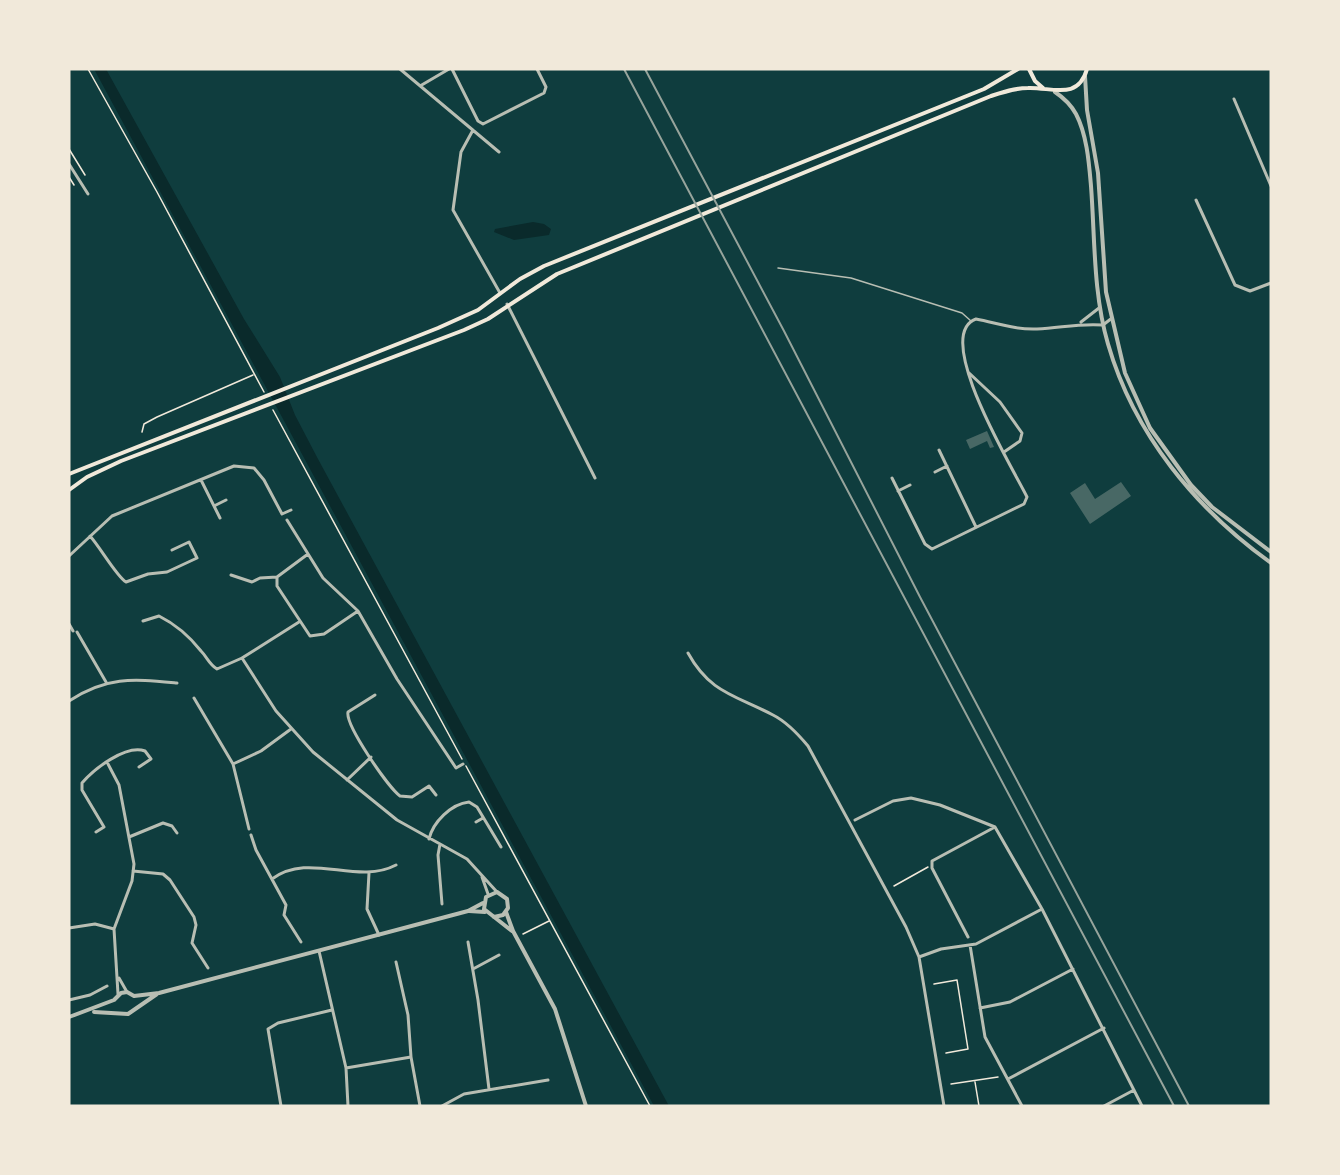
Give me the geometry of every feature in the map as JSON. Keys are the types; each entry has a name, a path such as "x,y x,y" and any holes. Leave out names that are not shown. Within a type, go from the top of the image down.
{"main road":[{"path":"69,474 438,328 478,310 500,293 544,266 984,89 1018,69"},
{"path":"1029,69 1035,81 1046,90"},
{"path":"69,490 87,477 122,461 313,386 460,332 488,319 507,304 557,274 991,96 1027,88 1055,92 1074,88 1087,69"}],"street":[{"path":"400,69 499,152"},
{"path":"420,86 451,69 478,121 483,124 544,93 546,87 537,69"},
{"path":"1084,76 1087,110 1098,173 1106,292 1125,374 1139,406 1163,448 1208,503 1271,552"},
{"path":"1055,92 1064,98 1075,112 1083,134 1090,174 1103,325 1108,347 1127,390 1159,451 1208,510 1271,563"},
{"path":"1234,99 1271,186"},
{"path":"473,130 461,152 453,210 500,293"},
{"path":"69,164 88,194"},
{"path":"1196,200 1235,285 1250,291 1271,283"},
{"path":"507,304 595,478"},
{"path":"1079,323 1100,307"},
{"path":"892,478 928,547 936,547 1027,502 966,371 962,341 971,321 976,319 1011,327 1036,329 1079,323 1103,325 1112,318"},
{"path":"966,371 1000,402 1022,433 1020,441 1004,452"},
{"path":"939,450 977,527"},
{"path":"69,556 112,516 234,466 244,465 254,468 264,480 282,514 291,510"},
{"path":"935,472 947,466"},
{"path":"201,480 220,518"},
{"path":"898,490 910,485"},
{"path":"214,506 226,500"},
{"path":"287,520 323,578 358,611 397,680 456,768 463,764"},
{"path":"90,536 107,555 119,576 126,582 148,574 167,572 197,558 189,542 172,550"},
{"path":"231,575 252,582 277,577 308,554"},
{"path":"277,577 276,586 310,636 319,636 358,611"},
{"path":"143,621 159,616 167,620 198,647 208,661 218,669 242,658 299,622"},
{"path":"69,624 106,682"},
{"path":"688,653 702,676 714,687 774,715 793,728 808,746 906,927 919,957 945,1106"},
{"path":"242,658 276,711 313,752 397,820 467,859 481,876 507,899 506,912 513,931 555,1009 586,1106"},
{"path":"69,701 106,682 124,680 177,683"},
{"path":"375,695 348,712 347,718 371,757 400,796 412,797 429,786 436,795"},
{"path":"194,698 232,764 249,829"},
{"path":"232,764 261,751 291,729"},
{"path":"96,832 104,827 82,790 82,783 90,774 133,749 146,751 151,759 139,767"},
{"path":"347,780 371,757"},
{"path":"90,1012 114,1000 118,994 114,929 133,871 119,785 108,764"},
{"path":"855,820 893,801 911,798 940,805 995,826 1042,909 1142,1106"},
{"path":"429,839 434,824 465,802 475,804 501,847"},
{"path":"476,822 483,818"},
{"path":"129,837 163,823 172,826 177,833"},
{"path":"968,937 932,866 937,858 995,826"},
{"path":"251,835 256,850 286,905 284,915 301,942"},
{"path":"440,844 438,855 442,904"},
{"path":"272,879 300,867 369,873 396,865"},
{"path":"133,871 163,874 170,880 194,917 196,925 192,943 208,969"},
{"path":"369,873 367,909 379,934"},
{"path":"481,876 488,894"},
{"path":"118,976 128,992 134,996 159,993 468,911 483,903 488,894 497,892"},
{"path":"483,903 485,912"},
{"path":"919,957 981,942 1042,909"},
{"path":"468,911 485,912 513,931"},
{"path":"494,917 506,912"},
{"path":"69,928 95,924 114,929"},
{"path":"468,942 489,1089"},
{"path":"970,945 985,1037 1022,1106"},
{"path":"318,949 346,1068 348,1106"},
{"path":"473,969 499,955"},
{"path":"396,962 408,1015 411,1057 420,1106"},
{"path":"980,1008 1010,1002 1073,969"},
{"path":"69,1000 90,995 107,986"},
{"path":"118,994 128,992"},
{"path":"69,1017 90,1012 117,1011 128,1014 135,1006 159,993"},
{"path":"134,996 135,1006"},
{"path":"114,1000 117,1011"},
{"path":"281,1106 268,1029 278,1023 332,1010"},
{"path":"1008,1079 1104,1029"},
{"path":"346,1068 411,1057"},
{"path":"442,1106 464,1095 548,1080"},
{"path":"1104,1106 1134,1090"}],"lane":[{"path":"778,268 872,284 962,313 971,321"}],"path":[{"path":"88,69 157,192 265,395"},
{"path":"69,149 85,175"},
{"path":"69,177 74,185"},
{"path":"142,432 144,424 157,417 254,374"},
{"path":"271,406 650,1106"},
{"path":"894,886 932,866"},
{"path":"523,934 550,921"},
{"path":"934,984 957,980 968,1049 946,1053"},
{"path":"951,1084 998,1077"},
{"path":"975,1081 979,1106"}],"water":[{"path":"94,69 106,69 244,319 280,377 295,415 318,459 669,1106 654,1106"},
{"path":"533,222 544,224 551,229 549,235 514,240 494,232 495,229"}],"building":[{"path":"987,431 994,447 990,448 987,441 970,449 966,440"},
{"path":"1121,482 1131,496 1090,524 1070,493 1085,483 1095,499"}],"railway":[{"path":"624,69 1174,1106"},
{"path":"645,69 1189,1106"}]}
